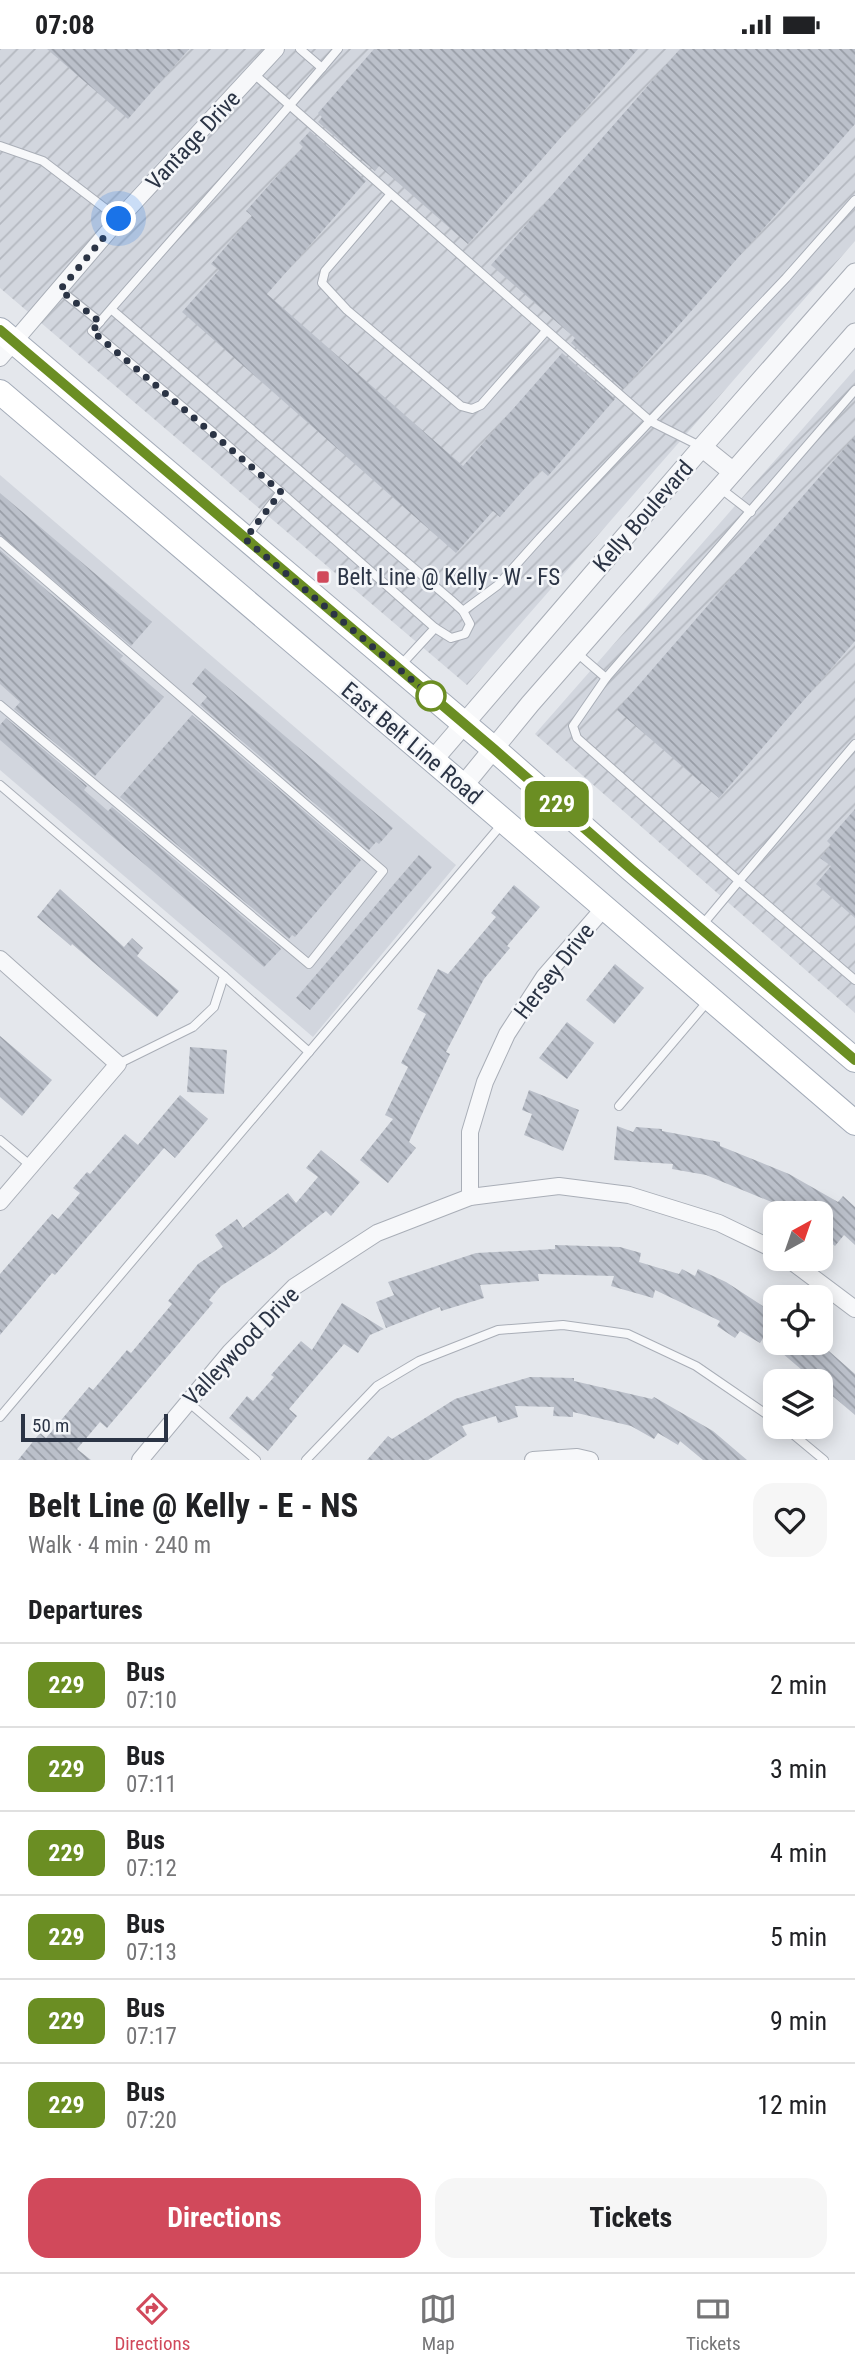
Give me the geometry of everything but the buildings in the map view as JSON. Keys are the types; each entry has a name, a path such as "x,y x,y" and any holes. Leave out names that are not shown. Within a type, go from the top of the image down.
{"main road":[{"path":"5,343 464,723 855,1060"},
{"name":"East Belt Line Road","path":"0,392 855,1123"}],"street":[{"name":"Vantage Drive","path":"5,343 60,290 119,219 276,49"},
{"name":"Kelly Boulevard","path":"433,760 855,273"},
{"name":"Kelly Boulevard","path":"463,786 530,704 855,333"},
{"path":"702,447 733,472"},
{"name":"Hersey Drive","path":"470,1197 470,1132 485,1082 507,1034 544,977 604,908"},
{"path":"0,960 118,1064 0,1202"},
{"name":"Valleywood Drive","path":"140,1460 230,1352 294,1287 377,1233 470,1197 559,1186 629,1195 719,1223 763,1244"},
{"path":"804,1271 855,1309"},
{"path":"533,1460 577,1457 590,1460"}],"lane":[{"path":"300,49 322,68"},
{"path":"111,309 463,611 470,624 465,633 451,638 435,628 92,331 111,309 288,106 322,68 338,49"},
{"path":"254,74 650,421 702,447"},
{"path":"0,146 43,160 119,219"},
{"path":"390,195 325,271 322,283 329,294 347,310 461,406 472,409 481,405 546,331"},
{"path":"463,611 498,585 786,278 855,200"},
{"path":"60,290 100,322"},
{"path":"855,390 606,678 573,726 576,738 855,980"},
{"path":"720,488 751,512"},
{"path":"245,539 281,492"},
{"path":"0,541 383,871 309,964 0,705"},
{"path":"398,668 435,628"},
{"path":"577,653 606,678"},
{"path":"700,928 855,744"},
{"path":"0,785 309,1052"},
{"path":"0,1417 504,822"},
{"path":"118,1064 193,1027 214,1007 224,976"},
{"path":"619,1106 710,999"},
{"path":"0,1140 31,1166"},
{"path":"306,1460 377,1386 419,1361 498,1330 563,1325 628,1334 696,1366 763,1412"},
{"path":"187,1401 256,1460"},
{"path":"799,1439 824,1460"}],"shaded area":[{"path":"0,49 855,49 855,241 467,685 0,288"},
{"path":"855,369 855,1013 535,734"},
{"path":"0,475 456,865 313,1037 0,770"}],"bus line":[{"name":"229","path":"0,330 494,749 855,1060"}],"place":[{"name":"Belt Line @ Kelly - W - FS","path":"323,577"}],"route":[{"path":"119,219 60,290 100,322 92,331 281,492 245,539 431,696"}]}
